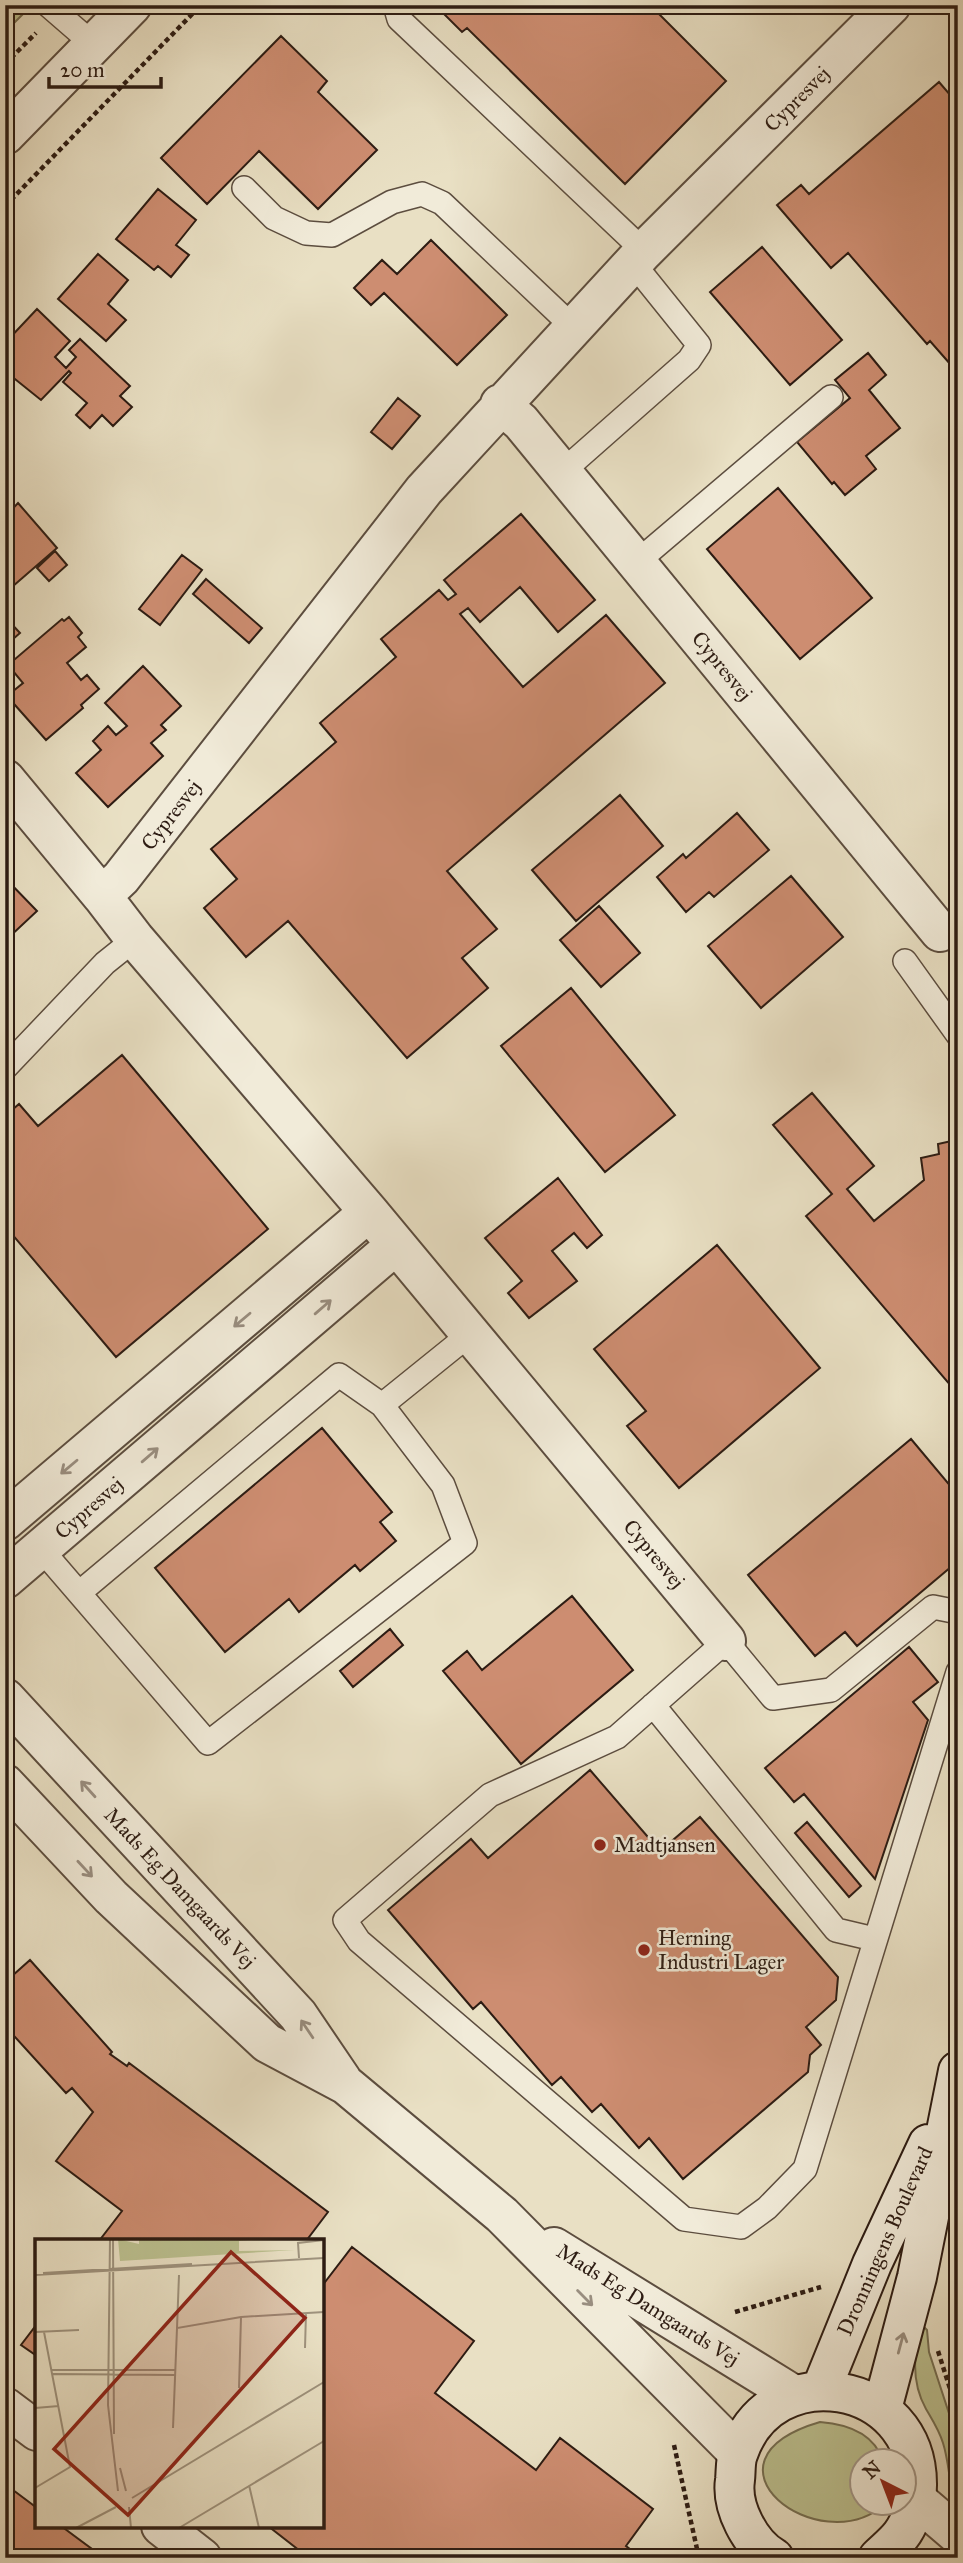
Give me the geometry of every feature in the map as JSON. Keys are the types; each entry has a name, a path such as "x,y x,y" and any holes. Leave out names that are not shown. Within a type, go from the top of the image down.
{"street":[{"path":"5,135 132,5"},
{"name":"Cypresvej","path":"102,896 121,878 424,490 572,326 883,8"},
{"name":"Cypresvej","path":"500,404 521,422 940,932"},
{"name":"Cypresvej","path":"5,779 135,939 369,1212 726,1641"},
{"name":"Cypresvej","path":"5,1521 369,1212"},
{"name":"Cypresvej","path":"5,1579 396,1245"},
{"name":"Mads Eg Damgaards Vej","path":"5,1698 298,2015 346,2085"},
{"name":"Mads Eg Damgaards Vej","path":"5,1784 111,1897 267,2043 346,2085 502,2215 738,2453"},
{"name":"Dronningens Boulevard","path":"808,2392 859,2295 954,2083"},
{"name":"Dronningens Boulevard","path":"883,2409 917,2277 954,2083"},
{"name":"Mads Eg Damgaards Vej","path":"502,2215 808,2392"},
{"path":"770,2557 744,2526 733,2490 738,2453 759,2417 808,2392 853,2394 883,2409 905,2434 910,2448"},
{"path":"5,2407 35,2430"},
{"path":"918,2501 958,2535"},
{"path":"878,2558 902,2534 909,2518"},
{"path":"164,2528 202,2558"}],"lane":[{"path":"48,5 93,44"},
{"path":"395,5 399,19 638,257 699,345 689,359 562,472"},
{"path":"244,188 274,218 306,233 331,235 392,202 422,194 442,203 572,326"},
{"path":"637,562 831,397"},
{"path":"5,1068 105,964 135,939"},
{"path":"905,961 958,1035"},
{"path":"382,1405 470,1334"},
{"path":"41,1549 208,1743 464,1543 443,1485 382,1405 339,1375 79,1593"},
{"name":"Cypresvej","path":"726,1641 773,1698 831,1690 933,1607 958,1612"},
{"path":"726,1641 617,1737 491,1795 345,1920 359,1941 684,2219 741,2227 767,2208 805,2169 958,1672"},
{"path":"653,1705 836,1930 874,1939"}],"path":[{"path":"5,206 201,5"},
{"path":"726,2314 828,2286 859,2295"}],"green space":[{"path":"5,5 32,5 5,32"},
{"path":"922,2325 927,2330 929,2352 958,2441 958,2512 943,2443 921,2399 916,2378 915,2357"},
{"path":"820,2422 849,2428 873,2443 877,2448 848,2448 848,2518 860,2518 828,2522 800,2514 778,2500 765,2481 765,2460 782,2439"}],"building":[{"path":"435,5 650,5 726,81 625,184 467,28 462,32"},
{"path":"281,36 327,81 318,92 377,150 318,209 259,151 207,204 161,158"},
{"path":"939,82 958,104 958,373 930,341 927,344 848,253 831,268 777,205 801,185 809,194"},
{"path":"158,189 196,220 176,245 189,255 171,277 158,266 154,270 116,239"},
{"path":"431,240 507,315 457,365 384,293 371,305 354,288 382,260 397,274"},
{"path":"762,247 842,340 790,385 710,292"},
{"path":"98,254 128,280 108,304 126,320 106,341 58,299"},
{"path":"37,309 70,341 55,357 66,368 76,357 69,350 80,339 130,386 120,396 132,407 113,426 102,415 90,428 76,415 87,403 63,382 71,373 69,371 41,400 5,371 5,343"},
{"path":"868,353 886,375 869,390 900,428 866,456 876,469 845,495 834,482 832,484 797,442 850,398 835,380"},
{"path":"398,398 420,416 392,449 371,432"},
{"path":"778,488 872,598 800,659 707,549"},
{"path":"18,503 57,548 5,593 5,517"},
{"path":"521,514 595,600 558,632 520,587 480,622 468,608 460,614 523,687 606,615 665,683 447,871 497,929 462,958 488,988 407,1058 288,921 246,957 204,908 237,879 211,849 336,742 320,723 396,657 381,639 439,590 448,600 456,594 444,580"},
{"path":"55,551 67,565 49,581 37,568"},
{"path":"182,555 202,570 160,625 139,609"},
{"path":"206,579 262,628 249,643 193,594"},
{"path":"5,617 20,633 5,646"},
{"path":"69,617 82,633 78,637 86,647 67,663 81,680 87,675 99,689 81,705 83,708 46,740 7,696 23,683 8,665 62,619 64,621"},
{"path":"143,666 181,706 161,725 166,730 151,743 163,756 108,807 76,773 101,750 93,741 108,726 116,735 127,726 105,703"},
{"path":"620,795 663,846 576,921 532,870"},
{"path":"737,813 769,850 714,897 709,892 686,912 657,877 683,854 686,858"},
{"path":"791,876 843,937 761,1008 708,946"},
{"path":"5,878 37,911 5,941"},
{"path":"599,906 640,953 601,987 560,940"},
{"path":"571,988 675,1115 605,1172 501,1046"},
{"path":"122,1055 268,1229 116,1357 5,1226 5,1116 19,1104 38,1126"},
{"path":"812,1093 874,1166 847,1189 874,1221 924,1180 921,1158 939,1154 938,1144 956,1140 955,1133 958,1132 958,1381 951,1386 806,1216 832,1194 773,1125"},
{"path":"558,1178 602,1235 587,1248 574,1233 552,1251 577,1281 529,1318 508,1293 522,1281 485,1238"},
{"path":"717,1245 820,1368 679,1488 627,1426 646,1411 594,1349"},
{"path":"322,1428 392,1512 380,1522 396,1541 360,1571 355,1565 299,1612 289,1599 225,1652 155,1568"},
{"path":"911,1439 958,1495 958,1537 952,1542 958,1548 958,1561 857,1646 845,1632 815,1656 748,1575"},
{"path":"572,1596 633,1670 521,1764 443,1671 467,1651 482,1670"},
{"path":"390,1629 403,1645 353,1687 340,1671"},
{"path":"909,1647 938,1682 913,1702 928,1720 875,1879 804,1794 794,1802 765,1768"},
{"path":"590,1770 660,1851 700,1817 838,1977 836,2000 806,2027 821,2045 810,2055 808,2072 683,2179 649,2138 639,2148 601,2104 592,2112 561,2077 552,2085 481,2002 473,2009 388,1910 471,1839 488,1858"},
{"path":"807,1822 861,1886 849,1897 795,1833"},
{"path":"30,1960 112,2052 110,2054 127,2066 129,2063 328,2212 308,2239 101,2239 122,2211 56,2161 93,2112 72,2088 66,2093 5,2026 5,1972 7,1970 12,1976"},
{"path":"352,2247 474,2341 435,2393 536,2470 560,2438 653,2509 626,2546 635,2553 631,2558 309,2558 271,2528 324,2528 324,2283"},
{"path":"35,2327 35,2355 21,2345"},
{"path":"5,2484 35,2506 35,2528 64,2528 92,2549 85,2558 15,2558 8,2552 5,2556"}],"place":[{"name":"Madtjansen","path":"600,1845"},
{"name":"Herning Industri Lager","path":"644,1950"}]}
